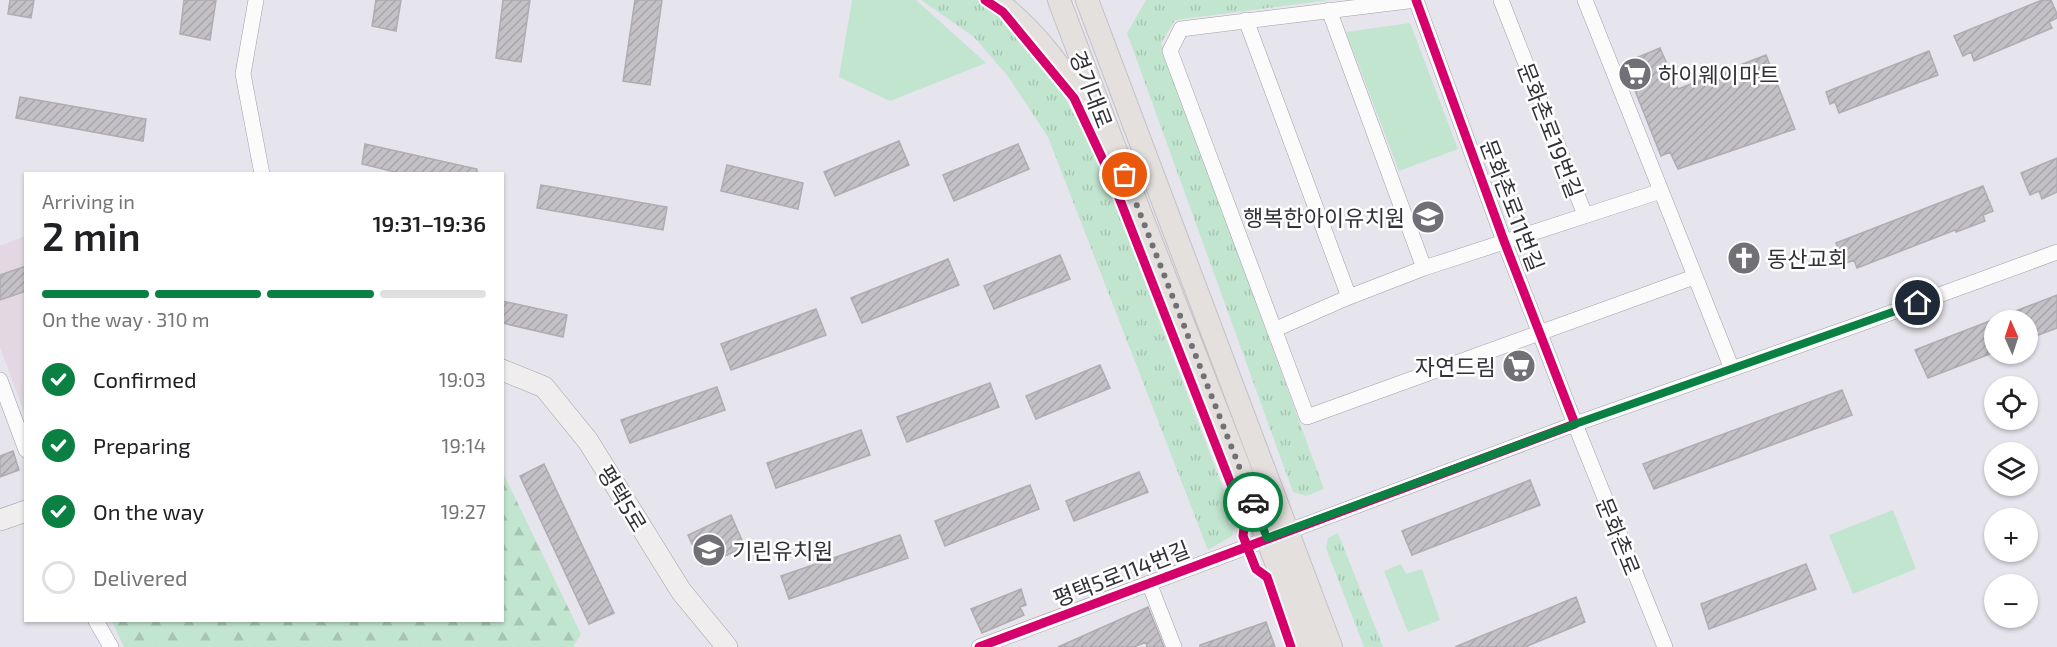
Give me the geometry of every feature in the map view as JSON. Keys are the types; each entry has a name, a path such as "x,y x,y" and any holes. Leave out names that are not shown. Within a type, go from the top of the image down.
{"main road":[{"path":"995,0 1012,13 1045,49 1084,104 1105,147 1133,194"},
{"name":"경기대로","path":"1059,0 1133,194 1277,535 1331,647"},
{"name":"경기대로","path":"1087,0 1277,535 1309,647"}],"street":[{"path":"256,0 243,74 262,172"},
{"name":"문화촌로11번길","path":"1540,331 1307,417 1276,329 1170,51 1181,29 1416,0 1504,241 1540,331 1575,424"},
{"name":"문화촌로19번길","path":"1501,0 1585,215 1504,241"},
{"path":"1585,0 1732,369"},
{"path":"1329,10 1424,268"},
{"path":"1246,20 1349,297"},
{"path":"1585,215 1661,191"},
{"name":"문화촌로11번길","path":"1276,329 1424,268 1504,241"},
{"path":"1277,535 1575,424 2057,252"},
{"path":"1540,331 1694,277"},
{"name":"평택5로","path":"504,371 544,387 588,441 681,591 726,646"},
{"path":"0,380 24,445"},
{"name":"문화촌로","path":"1575,424 1665,647"},
{"path":"0,520 24,512"},
{"name":"평택5로114번길","path":"979,647 1277,535"},
{"name":"평택5로114번길","path":"1149,583 1174,647"},
{"path":"97,622 111,647"}],"shaded area":[{"path":"24,236 24,411 0,347 0,246"}],"green space":[{"path":"852,0 916,0 986,63 890,101 839,77"},
{"path":"921,0 977,0 989,8 1024,44 1063,94 1089,144 1126,233 1236,522 1232,536 1208,550 1048,137 1007,75 974,37"},
{"path":"1146,0 1329,0 1175,20 1161,43 1324,489 1306,496 1293,492 1127,33"},
{"path":"1410,23 1458,149 1399,171 1346,32"},
{"path":"504,475 581,634 573,647 124,647 112,622 504,622"},
{"path":"1893,510 1916,569 1853,594 1829,535"},
{"path":"1338,533 1383,647 1364,647 1326,548 1328,538"},
{"path":"1401,564 1406,574 1422,569 1440,620 1408,632 1384,571"}],"building":[{"path":"10,0 34,0 31,18 8,14"},
{"path":"184,0 216,0 210,40 180,34"},
{"path":"376,0 401,0 396,31 372,26"},
{"path":"503,0 530,0 521,62 496,58"},
{"path":"635,0 662,0 650,85 623,81"},
{"path":"2042,0 2051,0 2057,14 2057,18 2049,22 2052,28 1974,61 1971,52 1963,56 1954,36"},
{"path":"1660,48 1678,89 1766,55 1795,129 1678,169 1670,152 1661,156 1624,63"},
{"path":"1929,51 1938,75 1839,113 1835,102 1830,104 1826,92"},
{"path":"20,97 146,119 143,141 16,118"},
{"path":"899,141 909,165 835,196 824,172"},
{"path":"365,144 477,169 477,172 395,172 362,164"},
{"path":"1018,144 1029,169 954,201 943,175"},
{"path":"2057,158 2057,192 2042,199 2039,191 2030,195 2021,173"},
{"path":"727,165 803,183 798,209 721,191"},
{"path":"541,185 667,207 663,230 537,208"},
{"path":"1983,186 1993,211 1983,215 1985,221 1956,232 1955,230 1857,268 1854,260 1844,264 1836,243"},
{"path":"1060,255 1070,279 994,309 984,286"},
{"path":"948,259 959,285 862,323 851,298"},
{"path":"24,267 24,292 0,300 0,275"},
{"path":"2057,295 2057,328 2038,335 2038,310 2018,310"},
{"path":"504,301 567,315 563,337 504,323"},
{"path":"816,309 826,335 731,370 721,344"},
{"path":"1984,323 1984,356 1928,378 1915,350"},
{"path":"1100,365 1110,388 1036,419 1026,396"},
{"path":"990,383 999,407 907,442 897,417"},
{"path":"717,387 725,410 630,443 621,420"},
{"path":"1842,390 1852,415 1654,489 1643,464"},
{"path":"861,430 870,455 776,488 767,463"},
{"path":"13,451 19,470 0,477 0,456"},
{"path":"544,464 614,613 589,624 520,476"},
{"path":"1139,472 1148,492 1074,521 1066,501"},
{"path":"1530,480 1540,505 1412,555 1402,531"},
{"path":"1030,485 1039,509 945,546 935,521"},
{"name":"기린유치원","path":"731,515 745,547 702,566 688,535"},
{"path":"900,535 908,558 789,599 781,576"},
{"path":"1806,564 1816,589 1709,629 1701,604"},
{"path":"1021,589 1026,605 1020,607 1024,615 982,633 971,609"},
{"path":"1576,597 1585,622 1525,647 1455,647"},
{"path":"1148,607 1164,647 1147,647 1146,642 1134,647 1058,647"},
{"path":"1266,622 1275,647 1200,647 1200,645"}],"cycle path":[{"path":"985,0 1003,12 1074,98 1111,177 1245,520 1243,536 1256,569 1267,577 1291,647"},
{"path":"979,647 1575,424 1504,241 1416,0"}],"way so far":[{"path":"1125,175 1253,502"}],"place":[{"name":"하이웨이마트","path":"1635,74"},
{"name":"행복한아이유치원","path":"1428,217"},
{"name":"동산교회","path":"1744,258"},
{"name":"자연드림","path":"1519,366"},
{"name":"기린유치원","path":"709,550"}],"route":[{"path":"1253,502 1267,538 1575,424 1918,303"}]}
